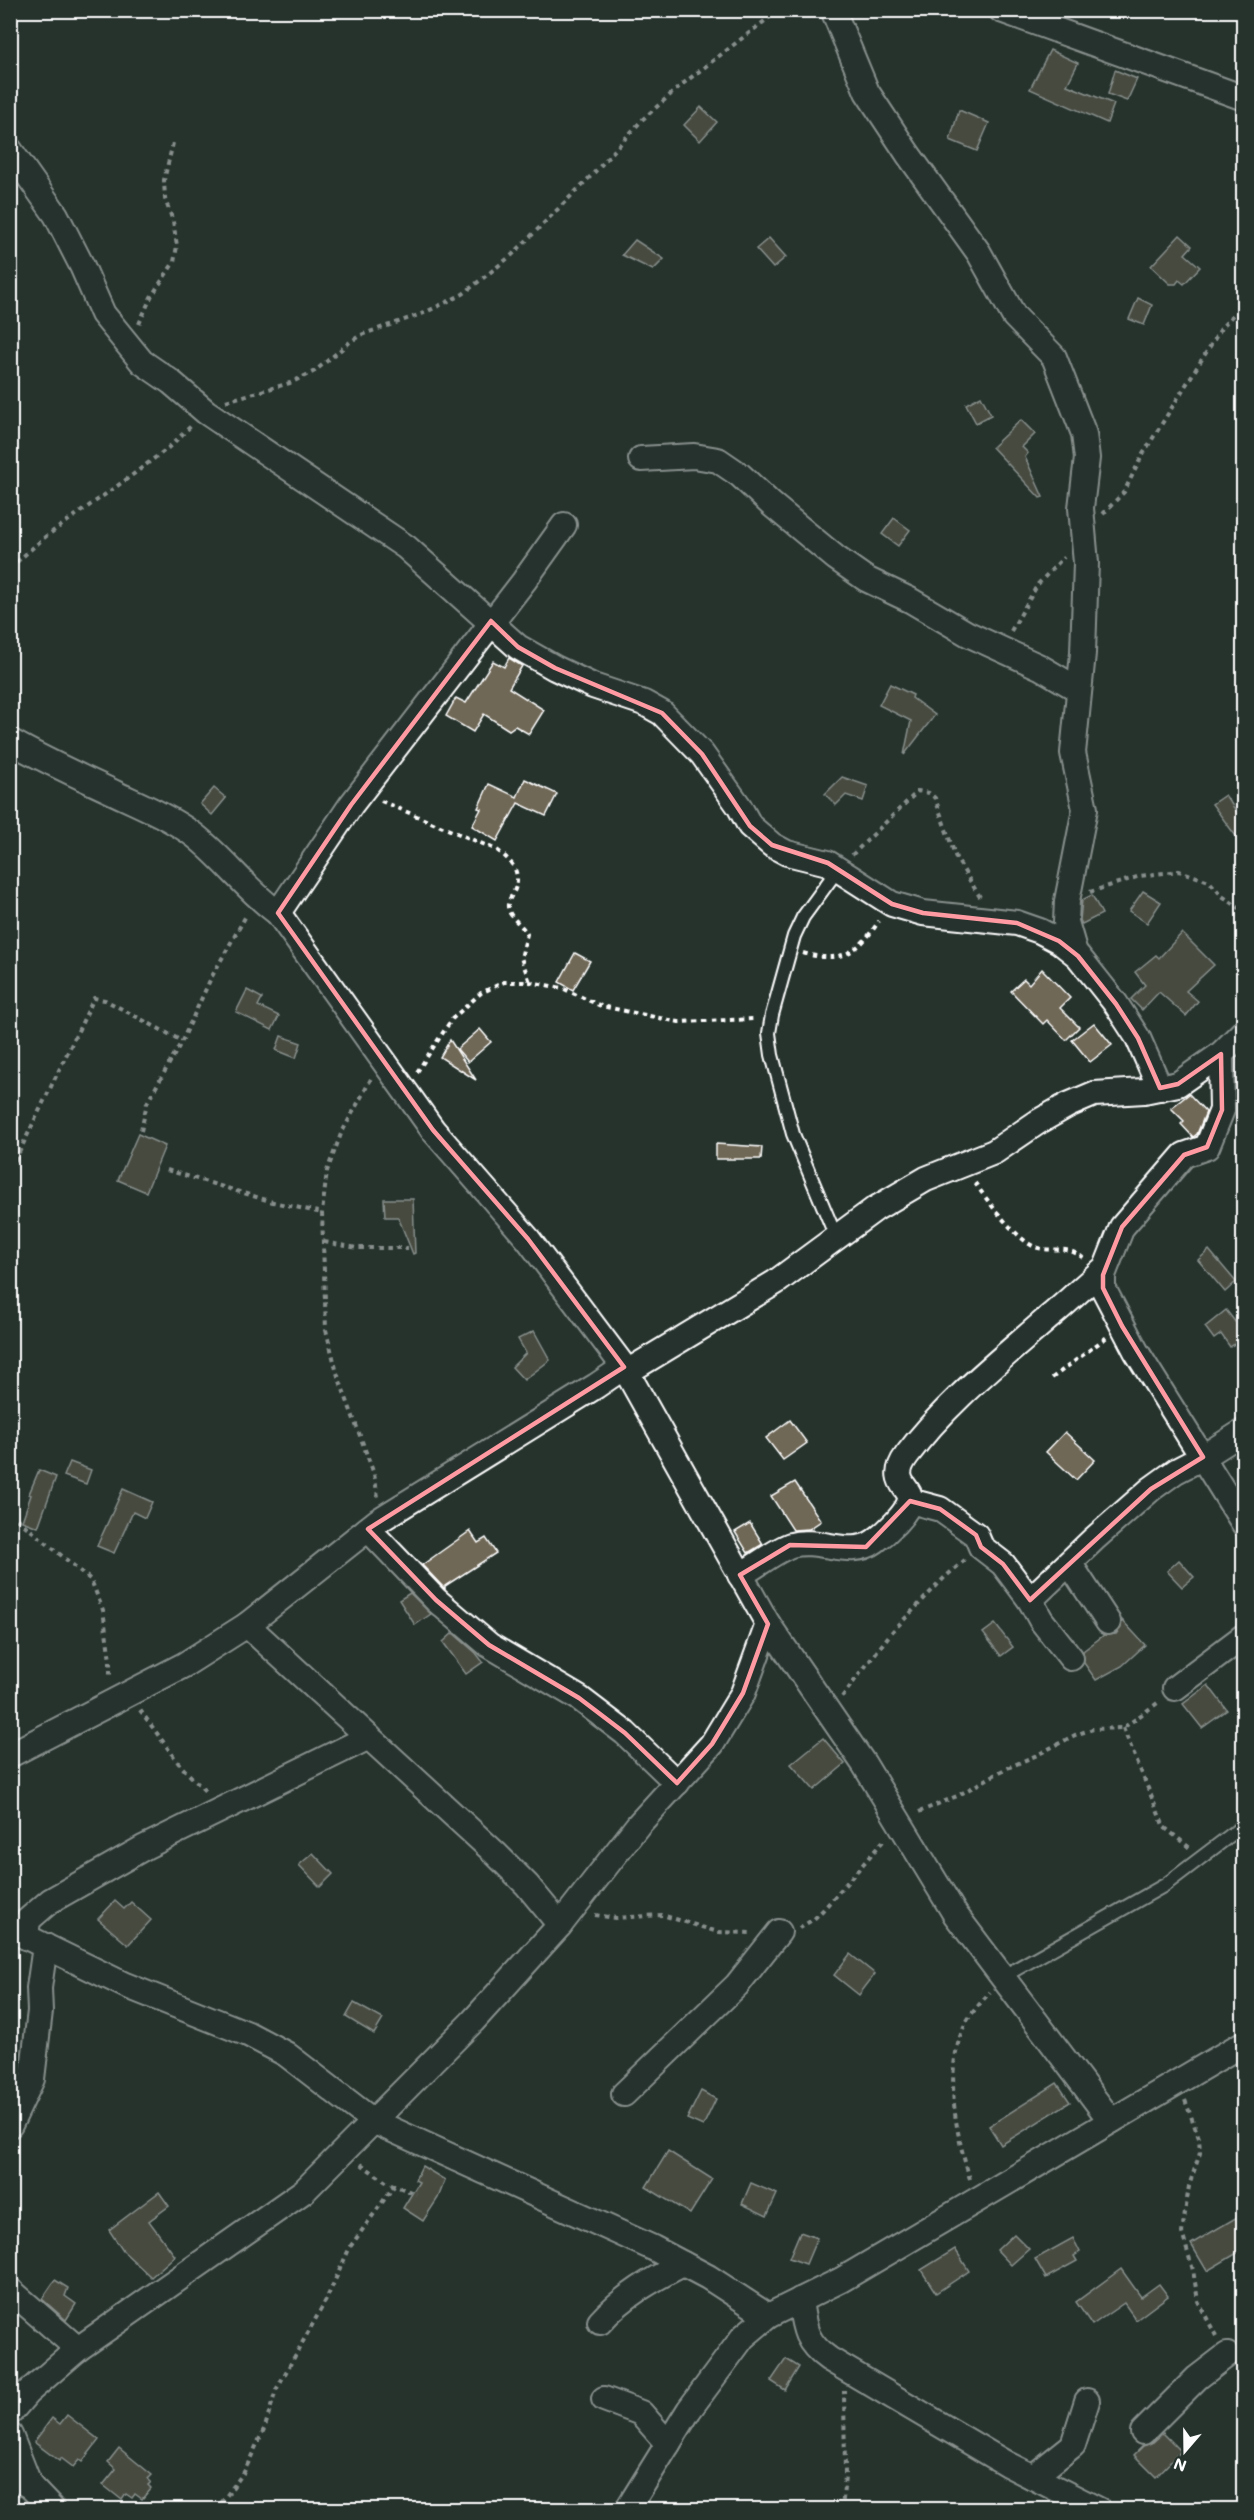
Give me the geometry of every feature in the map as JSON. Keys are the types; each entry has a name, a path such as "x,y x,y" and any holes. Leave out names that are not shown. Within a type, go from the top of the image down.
{"street":[{"path":"833,10 867,92 979,253 1014,316 1054,357 1084,434 1087,458 1081,508 1086,563 1073,753 1085,809 1067,901 1066,922 1075,953"},
{"path":"1001,10 1244,98"},
{"path":"10,150 56,215 103,314 142,362 171,382 206,412 406,547 518,647 593,686 644,703 662,713 702,754 739,806 750,826 772,845 787,853 828,863 892,904 923,913 999,919 1040,931 1075,953 1116,1004 1138,1038 1160,1088"},
{"path":"641,459 694,456 718,460 740,475 836,558 866,579 910,600 968,634 1040,667 1079,690"},
{"path":"268,906 364,788 564,525"},
{"path":"10,741 149,809 193,835 219,857 268,906 433,1130 528,1239 625,1369 768,1623 864,1764 956,1914 1111,2121"},
{"path":"10,1755 130,1695 184,1665 247,1625 373,1525 596,1386 776,1282 875,1209 926,1179 994,1152 1038,1122 1094,1094 1160,1088 1178,1084 1221,1054 1244,1031"},
{"path":"740,1575 790,1545 805,1543 852,1549 866,1547 903,1514 910,1501 909,1494 902,1486 899,1470 905,1458 925,1433 1009,1351 1100,1273 1122,1227 1184,1155 1207,1147 1222,1110 1221,1054"},
{"path":"1100,1273 1103,1288 1122,1326 1244,1524"},
{"path":"1030,1600 1151,1489 1176,1471 1244,1431"},
{"path":"910,1501 940,1509 976,1535 981,1547 1003,1564 1030,1600 1041,1620 1071,1658"},
{"path":"373,1525 436,1600 489,1645 579,1698 625,1733 677,1783"},
{"path":"1070,1564 1108,1622"},
{"path":"10,2413 27,2393 78,2349 304,2191 473,2021 565,1919 639,1826 712,1744 743,1693 768,1623"},
{"path":"247,1625 565,1919"},
{"path":"1175,1688 1244,1636"},
{"path":"10,2125 32,2079 40,2011 39,1988 27,1938 28,1920 50,1900 145,1847 369,1737"},
{"path":"624,2094 737,1986 779,1932"},
{"path":"27,1938 125,1985 248,2034 286,2054 373,2121 683,2264 708,2277 768,2316"},
{"path":"627,2510 689,2410 743,2337 768,2316 841,2280 1244,2043"},
{"path":"600,2322 609,2312 654,2278 683,2264"},
{"path":"10,2290 78,2349"},
{"path":"800,2300 807,2337 816,2350 846,2371 1033,2477 1099,2510"},
{"path":"1143,2432 1197,2378 1227,2355"},
{"path":"604,2399 641,2413 668,2444"},
{"path":"1033,2477 1073,2445 1087,2401"},
{"path":"10,2435 20,2481 53,2510"}],"lane":[{"path":"836,1237 793,1134 772,1055 769,1033 790,949 803,917 838,869"},
{"path":"1002,1977 1165,1885 1244,1825"}],"path":[{"path":"10,568 45,537 83,513 168,448 206,412 223,402 290,384 315,371 361,335 424,313 463,294 512,255 592,175 643,119 680,86 779,10"},
{"path":"129,347 151,297 174,262 177,246 173,221 165,199 164,180 173,143"},
{"path":"1000,649 1038,584 1124,492 1143,454 1222,327 1244,303"},
{"path":"364,788 375,798 497,850 511,861 517,871 508,908 527,934 521,958 530,982"},
{"path":"838,869 918,791 929,793 935,798 941,812 956,858 975,890 999,919"},
{"path":"1067,901 1102,887 1140,876 1179,871 1209,881 1222,896 1244,911"},
{"path":"790,949 825,958 845,956 865,939 892,904"},
{"path":"141,1131 147,1103 182,1041 210,978 240,924 268,906"},
{"path":"401,1086 411,1079 423,1065 452,1019 481,993 504,982 530,982 562,988 601,1005 679,1022 758,1018"},
{"path":"11,1169 94,998 105,1000 182,1041"},
{"path":"373,1525 378,1493 374,1474 337,1373 326,1330 322,1213 327,1171 341,1134 383,1061"},
{"path":"961,1165 999,1214 1033,1246 1062,1248 1074,1252 1100,1273"},
{"path":"167,1170 273,1202 322,1213"},
{"path":"324,1242 357,1248 408,1248"},
{"path":"1052,1378 1122,1326"},
{"path":"10,1513 91,1580 103,1610 111,1660 111,1675 105,1706"},
{"path":"829,1714 891,1633 945,1577 981,1547"},
{"path":"565,1919 662,1915 718,1932 779,1932 800,1928 814,1919 900,1823 1076,1735 1093,1729 1123,1728 1152,1708 1175,1688"},
{"path":"130,1695 157,1736 206,1793 218,1811"},
{"path":"1123,1728 1164,1827 1201,1856"},
{"path":"976,2200 967,2170 954,2104 954,2068 961,2032 974,2010 1002,1977"},
{"path":"1178,2081 1199,2138 1200,2153 1189,2186 1182,2233 1193,2270 1198,2301 1244,2384"},
{"path":"343,2151 394,2186 416,2194"},
{"path":"216,2510 244,2472 265,2427 276,2390 326,2300 350,2247 394,2186"},
{"path":"842,2510 845,2476 843,2398 846,2371"}],"highlighted area":[{"path":"491,621 518,647 555,668 662,713 702,754 750,826 772,845 828,863 892,904 923,913 1017,923 1059,941 1078,956 1116,1004 1138,1038 1160,1088 1178,1084 1221,1054 1222,1110 1207,1147 1184,1155 1122,1227 1103,1275 1103,1288 1122,1326 1203,1457 1151,1489 1030,1600 1003,1564 981,1547 976,1535 940,1509 910,1501 866,1547 790,1545 740,1575 768,1624 743,1693 712,1744 677,1783 625,1733 579,1698 489,1645 436,1600 368,1529 624,1367 528,1239 433,1130 278,913 351,805"}],"building":[{"path":"1050,50 1078,63 1067,85 1114,104 1107,123 1030,89"},
{"path":"1115,70 1137,79 1127,101 1108,94"},
{"path":"701,107 717,122 700,141 684,125"},
{"path":"959,110 989,123 977,151 950,140"},
{"path":"1180,235 1192,246 1185,254 1200,267 1184,284 1179,280 1176,284 1170,284 1151,266"},
{"path":"769,238 786,257 773,268 756,249"},
{"path":"635,240 664,259 653,270 622,255"},
{"path":"1138,298 1152,305 1144,325 1129,319"},
{"path":"981,396 991,415 976,423 966,404"},
{"path":"1021,420 1035,434 1022,447 1028,453 1025,457 1043,497 1040,498 992,447"},
{"path":"894,518 910,530 898,546 882,534"},
{"path":"509,658 522,666 509,688 544,710 529,734 515,726 509,730 484,714 473,732 446,716 456,698 466,703 493,661 504,667"},
{"path":"890,684 913,695 912,698 935,715 904,755 911,721 879,705"},
{"path":"842,777 868,786 863,801 846,795 836,805 825,794"},
{"path":"525,779 557,794 546,816 518,803 497,841 472,826 481,809 478,808 489,784 517,797"},
{"path":"214,788 226,798 212,815 200,804"},
{"path":"1225,795 1244,822 1244,847 1212,804"},
{"path":"1143,891 1161,902 1147,923 1129,911"},
{"path":"1092,895 1102,914 1082,924 1080,920 1082,900"},
{"path":"1182,933 1214,965 1186,991 1198,1001 1186,1016 1159,992 1142,1010 1131,999 1145,985 1135,972 1156,955 1159,958"},
{"path":"575,953 590,961 573,990 559,982"},
{"path":"1042,969 1070,998 1060,1008 1079,1027 1066,1040 1047,1020 1043,1024 1011,991 1024,979 1029,984"},
{"path":"247,990 262,998 258,1006 279,1016 272,1030 236,1012"},
{"path":"1094,1023 1112,1045 1090,1062 1072,1040"},
{"path":"480,1029 491,1042 468,1062 457,1049"},
{"path":"281,1036 301,1043 296,1058 276,1050"},
{"path":"450,1040 476,1080 440,1057"},
{"path":"1189,1094 1206,1112 1197,1134 1193,1137 1181,1124 1184,1121 1171,1108"},
{"path":"138,1134 165,1146 146,1192 118,1180"},
{"path":"716,1144 762,1147 761,1159 716,1159"},
{"path":"384,1199 413,1199 415,1253 413,1254 398,1217 385,1217"},
{"path":"1209,1250 1236,1282 1225,1292 1198,1260"},
{"path":"1226,1310 1244,1333 1244,1337 1230,1347 1221,1334 1214,1339 1205,1327"},
{"path":"534,1331 550,1360 524,1380 512,1367 526,1353 518,1339"},
{"path":"790,1420 807,1443 783,1460 766,1438"},
{"path":"1065,1432 1095,1460 1076,1480 1046,1452"},
{"path":"70,1462 91,1470 86,1484 64,1476"},
{"path":"39,1470 56,1477 38,1527 22,1521 31,1495 29,1494"},
{"path":"795,1482 821,1521 809,1529 793,1530 771,1496"},
{"path":"123,1489 152,1502 145,1518 133,1512 114,1553 97,1546"},
{"path":"750,1523 763,1544 748,1553 735,1532"},
{"path":"470,1531 478,1543 486,1538 496,1553 445,1586 445,1589 422,1565"},
{"path":"1179,1560 1194,1577 1182,1587 1167,1571"},
{"path":"410,1593 431,1614 415,1625 399,1600"},
{"path":"1122,1620 1145,1645 1122,1666 1096,1680 1084,1663 1083,1651 1104,1635 1116,1634 1121,1628"},
{"path":"995,1624 1013,1647 1001,1656 983,1633"},
{"path":"453,1633 483,1662 466,1674 443,1642"},
{"path":"1208,1685 1227,1710 1202,1728 1183,1704"},
{"path":"823,1738 845,1764 814,1790 791,1764"},
{"path":"313,1853 333,1874 320,1887 299,1865"},
{"path":"115,1901 124,1909 131,1902 151,1920 128,1945 98,1919"},
{"path":"850,1954 875,1974 859,1995 834,1975"},
{"path":"354,2003 383,2019 374,2034 346,2017"},
{"path":"1057,2083 1070,2102 1001,2145 989,2126"},
{"path":"701,2091 716,2099 703,2126 687,2119"},
{"path":"668,2151 712,2179 690,2214 646,2187"},
{"path":"422,2166 445,2180 438,2198 423,2221 403,2208 419,2182 415,2180"},
{"path":"751,2183 777,2194 767,2216 742,2204"},
{"path":"159,2192 169,2206 149,2221 175,2256 151,2277 123,2251 109,2230"},
{"path":"1244,2213 1244,2249 1207,2271 1191,2244"},
{"path":"800,2232 817,2238 806,2264 789,2258"},
{"path":"1014,2234 1029,2249 1011,2265 997,2250"},
{"path":"1073,2238 1080,2252 1074,2256 1077,2261 1046,2278 1035,2259"},
{"path":"955,2249 969,2271 936,2293 921,2270"},
{"path":"1121,2269 1141,2297 1159,2284 1168,2296 1136,2320 1124,2303 1092,2325 1076,2302"},
{"path":"55,2280 68,2288 65,2296 76,2304 66,2320 42,2299"},
{"path":"786,2359 799,2367 785,2390 771,2381"},
{"path":"67,2415 99,2440 82,2462 79,2460 73,2467 61,2458 59,2461 34,2442 52,2418 60,2424"},
{"path":"1163,2433 1181,2451 1156,2477 1134,2455"},
{"path":"119,2448 152,2475 148,2479 151,2482 148,2485 151,2488 142,2499 135,2494 132,2498 126,2494 122,2500 103,2485 116,2469 108,2462"}]}
